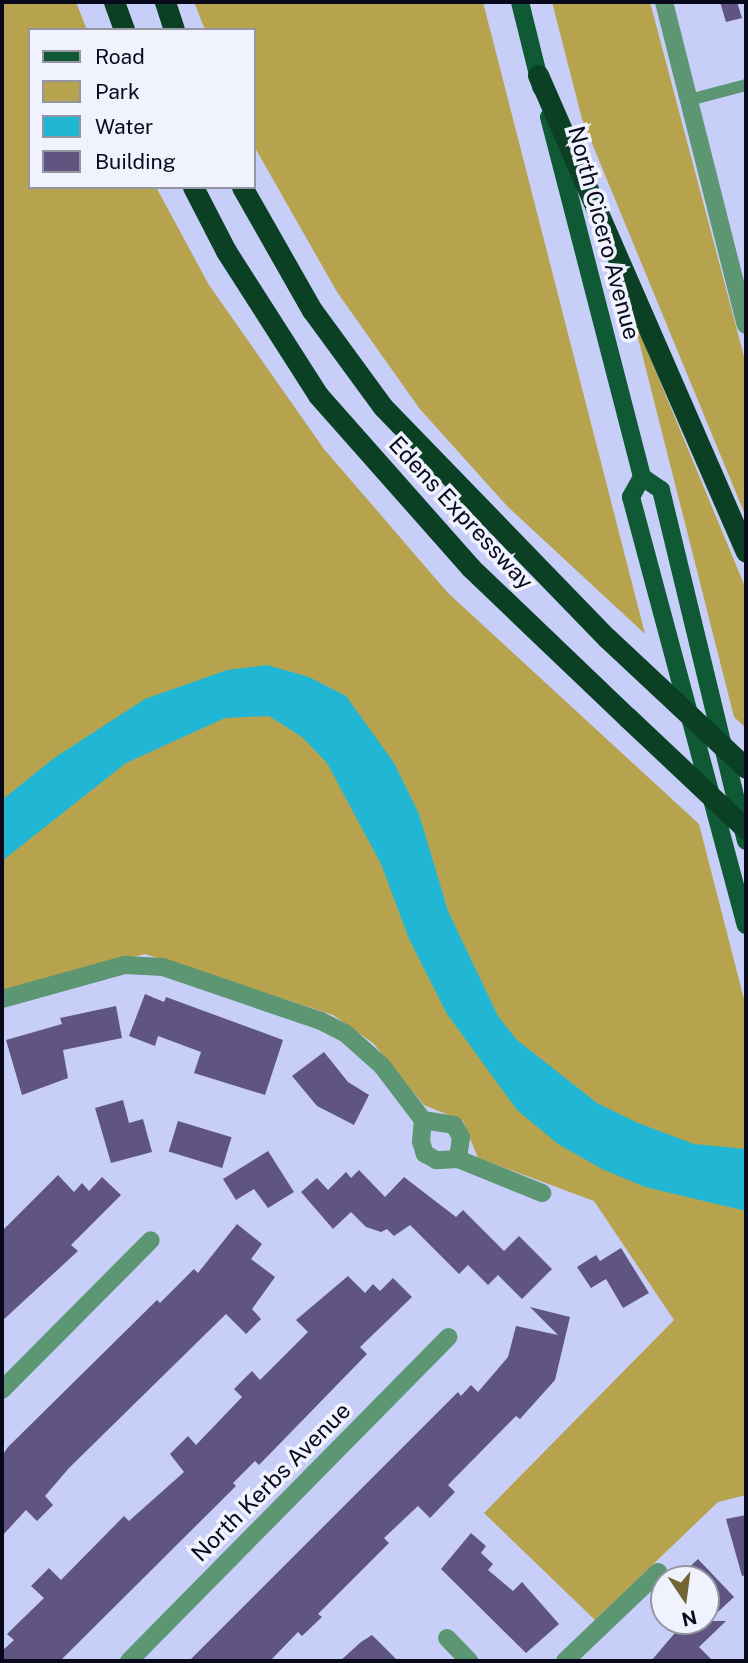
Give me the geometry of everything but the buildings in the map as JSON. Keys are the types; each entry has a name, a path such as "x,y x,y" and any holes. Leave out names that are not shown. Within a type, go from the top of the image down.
{"highway":[{"path":"114,2 123,28"},
{"path":"165,2 173,28"},
{"path":"538,75 746,552"},
{"name":"Edens Expressway","path":"194,189 226,251 317,395 471,568 746,829"},
{"name":"Edens Expressway","path":"243,189 312,310 383,407 607,638 746,768"}],"main road":[{"name":"North Cicero Avenue","path":"520,2 642,477 660,490 746,841"},
{"name":"North Cicero Avenue","path":"642,477 631,497 746,925"}],"street":[{"path":"664,2 746,325"},
{"path":"2,999 125,965 163,967 321,1021 345,1033 382,1066 423,1121 421,1142 425,1154 436,1160 458,1159 542,1193"},
{"path":"423,1121 454,1125 460,1137 458,1159"},
{"path":"2,1390 151,1240"},
{"name":"North Kerbs Avenue","path":"129,1661 449,1337"},
{"path":"565,1661 650,1580"},
{"path":"447,1638 469,1661"}],"lane":[{"path":"689,100 746,85"}],"green space":[{"path":"2,2 76,2 86,28 28,28 28,189 157,189 209,285 324,449 448,593 699,824 746,1007 746,1495 718,1502 595,1620 484,1513 674,1320 594,1201 478,1158 463,1121 424,1105 373,1043 333,1015 145,954 2,992"},
{"path":"194,2 483,2 645,634 507,506 419,408 337,292 256,150 256,28 204,28"},
{"path":"552,2 650,2 746,364 746,517 582,119"},
{"path":"632,314 746,589 746,728 734,717"}],"water":[{"path":"267,665 309,677 346,696 394,763 419,814 448,911 498,1016 517,1040 597,1103 638,1123 694,1144 746,1149 746,1211 645,1187 602,1169 558,1144 517,1110 447,1014 409,939 381,864 327,763 302,737 269,716 225,718 126,763 2,861 2,800 54,758 145,699 227,670"}]}
